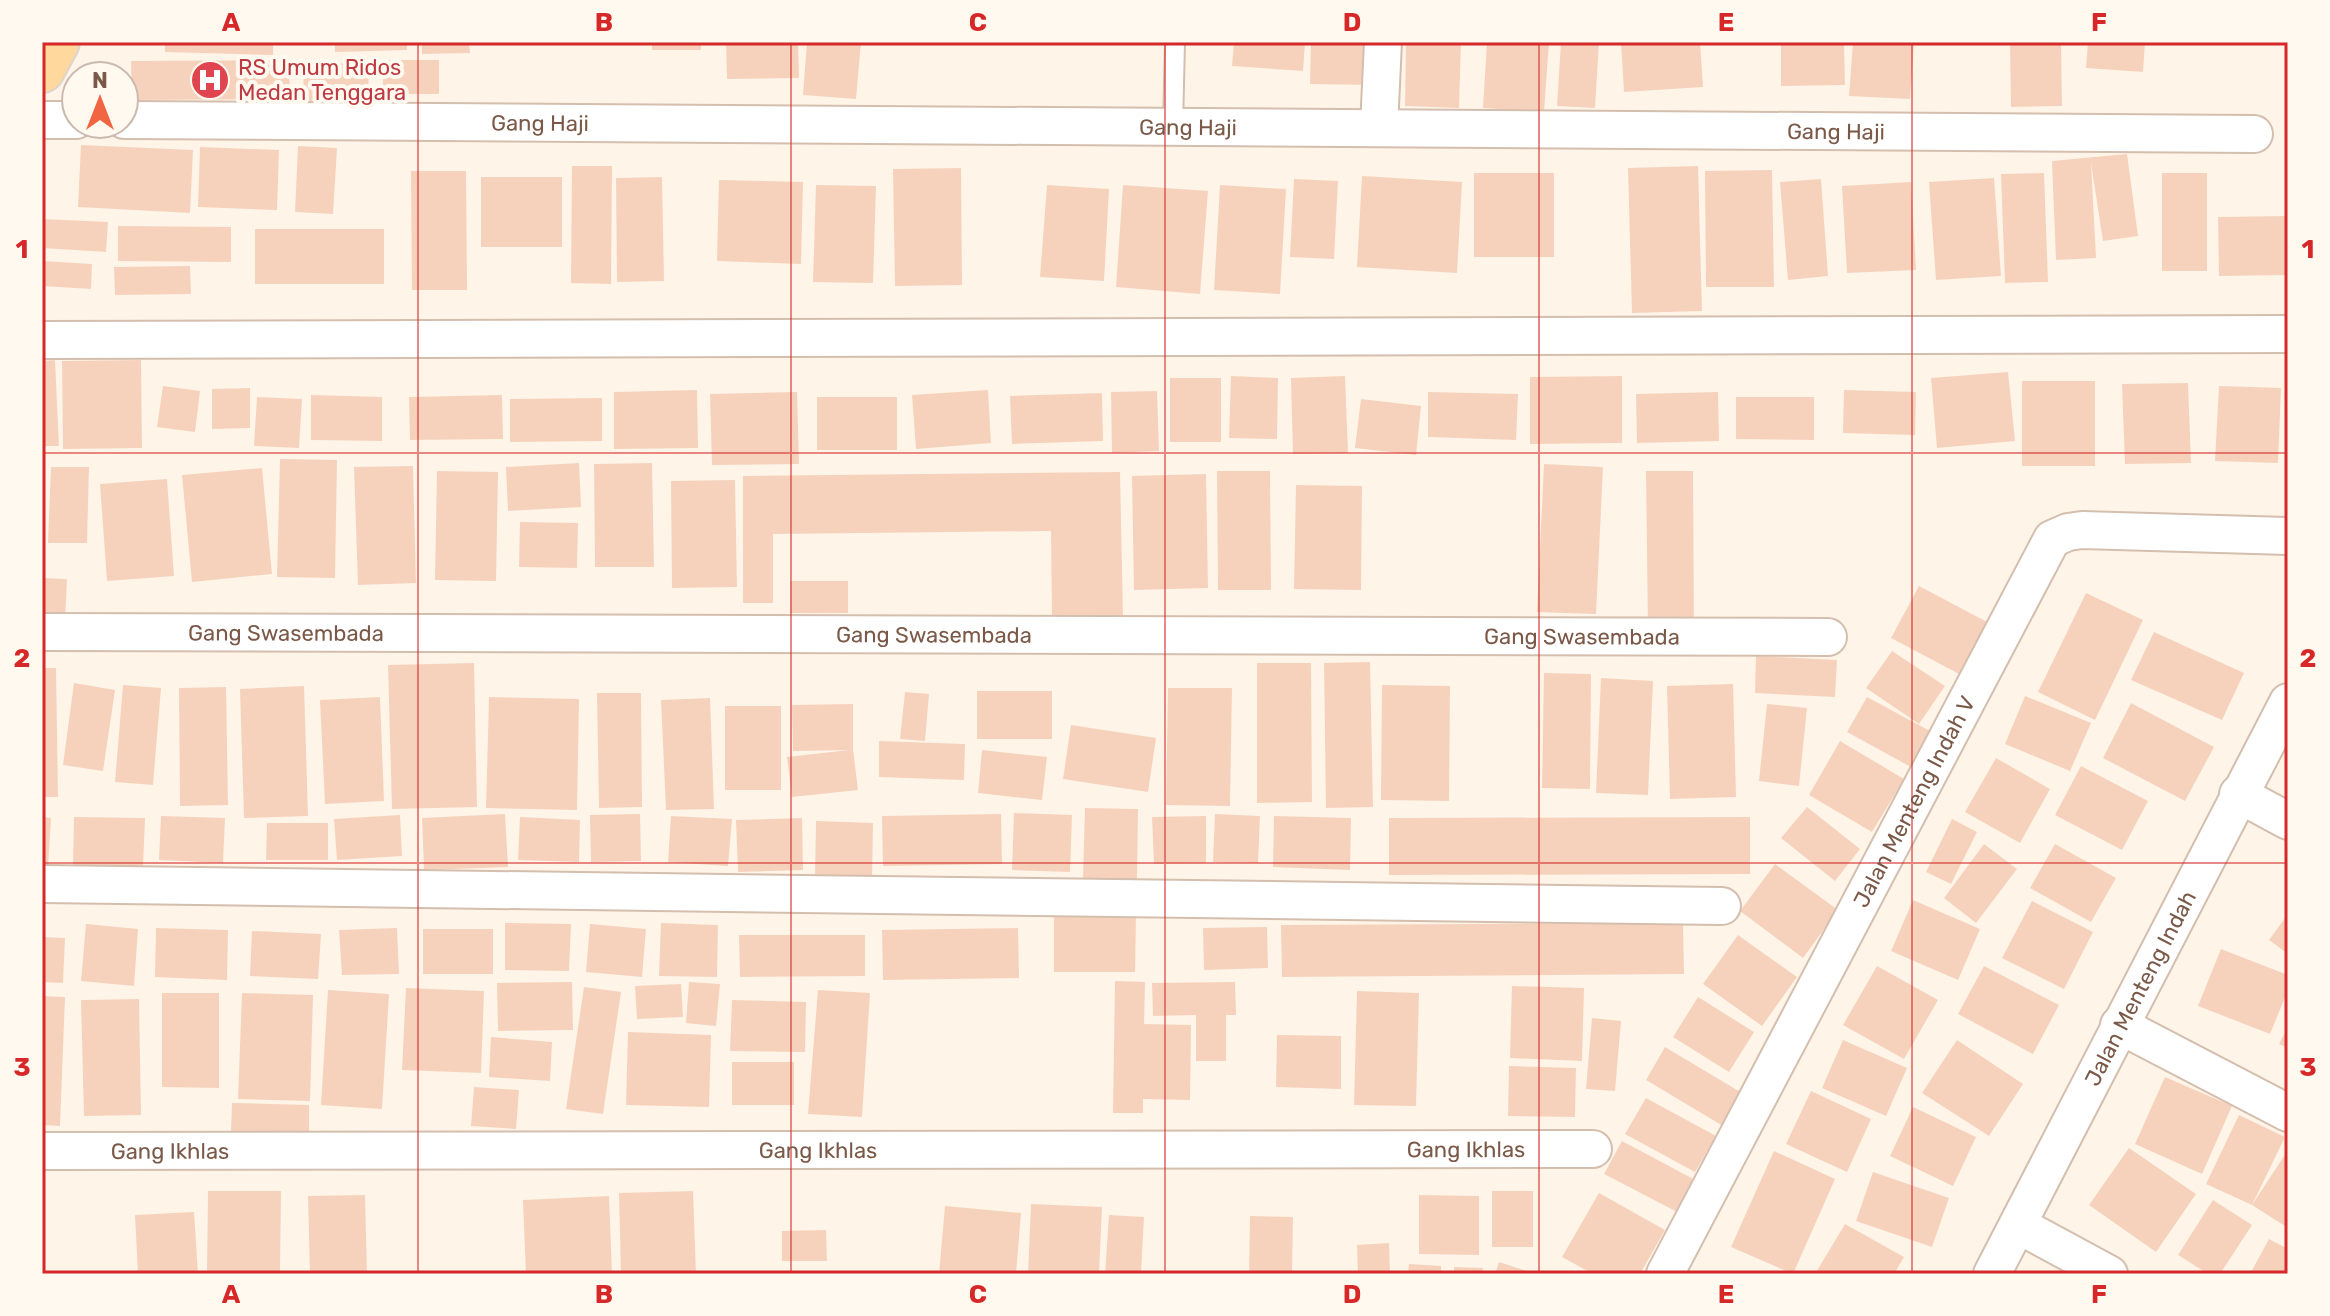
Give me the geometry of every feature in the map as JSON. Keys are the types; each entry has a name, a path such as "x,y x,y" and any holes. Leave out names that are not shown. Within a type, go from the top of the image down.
{"main road":[{"path":"42,70 57,42"}],"street":[{"path":"1379,127 1383,42"},
{"name":"Gang Haji","path":"140,120 2254,134"},
{"path":"42,340 2288,334"},
{"name":"Jalan Menteng Indah V","path":"1665,1274 2052,539 2082,530 2288,536"},
{"name":"Gang Swasembada","path":"42,632 1828,637"},
{"name":"Jalan Menteng Indah","path":"1992,1274 2288,702"},
{"path":"2238,794 2288,821"},
{"path":"42,884 1722,906"},
{"path":"2119,1025 2288,1113"},
{"name":"Gang Ikhlas","path":"42,1151 1593,1149"},
{"path":"2018,1225 2109,1274"}],"lane":[{"path":"1173,126 1175,42"}],"building":[{"path":"165,42 273,42 273,55 165,52"},
{"path":"335,42 407,42 407,50 335,52"},
{"path":"422,42 469,42 470,53 422,54"},
{"path":"652,42 701,42 701,50 652,50"},
{"path":"726,42 798,42 799,78 727,79"},
{"path":"807,42 861,42 856,99 803,95"},
{"path":"1234,42 1305,42 1303,71 1232,66"},
{"path":"1311,42 1373,42 1372,85 1310,84"},
{"path":"1406,42 1461,42 1459,108 1405,106"},
{"path":"1487,42 1549,42 1544,112 1483,108"},
{"path":"1561,42 1599,42 1595,108 1557,106"},
{"path":"1621,42 1700,42 1703,87 1624,92"},
{"path":"1781,42 1844,42 1845,85 1781,86"},
{"path":"1853,42 1914,42 1910,99 1849,96"},
{"path":"2010,42 2061,42 2062,106 2011,107"},
{"path":"2088,42 2145,42 2143,72 2086,68"},
{"name":"RS Umum Ridos Medan Tenggara","path":"289,60 290,99 140,100 140,61"},
{"path":"383,60 439,60 439,94 383,94"},
{"path":"304,62 369,64 368,103 303,101"},
{"path":"81,145 193,150 190,213 78,207"},
{"path":"298,146 337,148 333,214 295,212"},
{"path":"200,147 279,150 277,210 198,207"},
{"path":"2127,154 2138,236 2103,241 2091,163 2096,258 2056,260 2052,161"},
{"path":"572,166 612,166 611,284 571,283"},
{"path":"1698,166 1702,311 1632,313 1628,168"},
{"path":"961,168 962,285 895,286 893,169"},
{"path":"1772,170 1774,287 1706,287 1705,171"},
{"path":"411,171 466,171 467,290 412,290"},
{"path":"1474,173 1554,173 1554,257 1474,257"},
{"path":"2044,173 2048,282 2005,283 2001,174"},
{"path":"2162,173 2207,173 2207,271 2162,271"},
{"path":"1362,176 1462,182 1457,273 1357,267"},
{"path":"481,177 562,177 562,247 481,247"},
{"path":"662,177 664,281 617,282 616,178"},
{"path":"1994,178 2001,276 1936,280 1929,182"},
{"path":"1294,179 1338,181 1334,259 1290,257"},
{"path":"1821,179 1828,276 1788,280 1780,182"},
{"path":"719,180 803,182 801,264 717,261"},
{"path":"1911,182 1916,270 1847,273 1842,186"},
{"path":"816,185 876,186 873,283 813,282"},
{"path":"1047,185 1109,189 1104,281 1040,277"},
{"path":"1123,185 1208,191 1200,294 1116,287"},
{"path":"1220,185 1286,189 1280,294 1214,290"},
{"path":"2288,216 2288,275 2219,276 2218,217"},
{"path":"42,219 108,222 106,252 42,248"},
{"path":"118,226 231,227 231,262 118,261"},
{"path":"255,229 384,229 384,284 255,284"},
{"path":"42,261 92,264 91,289 42,286"},
{"path":"190,266 191,294 115,295 114,267"},
{"path":"55,360 59,446 42,446 42,361"},
{"path":"141,360 142,448 63,449 62,361"},
{"path":"2008,372 2015,441 1937,448 1931,378"},
{"path":"1231,376 1278,378 1277,439 1229,438"},
{"path":"1345,376 1348,453 1293,454 1291,378"},
{"path":"1622,376 1622,443 1530,444 1530,377"},
{"path":"1170,378 1221,378 1221,442 1170,442"},
{"path":"2022,381 2095,381 2095,466 2022,466"},
{"path":"2188,383 2191,463 2125,464 2122,384"},
{"path":"163,386 200,391 195,432 157,427"},
{"path":"2219,386 2281,388 2278,463 2215,461"},
{"path":"250,388 250,428 212,429 212,389"},
{"path":"697,390 698,448 614,449 614,392"},
{"path":"988,390 991,443 916,449 912,395"},
{"path":"1844,390 1916,392 1915,435 1843,433"},
{"path":"1157,391 1159,451 1112,453 1111,392"},
{"path":"797,392 799,464 712,465 710,394"},
{"path":"1428,392 1518,394 1516,440 1428,437"},
{"path":"1718,392 1719,441 1637,443 1636,394"},
{"path":"1102,393 1103,441 1012,444 1010,396"},
{"path":"311,395 382,397 382,441 311,440"},
{"path":"502,395 503,439 410,440 409,397"},
{"path":"257,397 302,399 299,448 254,446"},
{"path":"817,397 897,397 897,450 817,450"},
{"path":"1736,397 1814,397 1814,440 1736,439"},
{"path":"602,398 602,441 510,442 510,399"},
{"path":"1361,399 1421,406 1416,455 1355,448"},
{"path":"280,459 337,460 335,578 277,577"},
{"path":"579,463 581,507 508,511 506,467"},
{"path":"652,463 654,567 595,567 594,464"},
{"path":"1544,464 1603,467 1596,614 1537,612"},
{"path":"413,466 416,583 358,585 354,467"},
{"path":"51,467 89,467 87,543 48,543"},
{"path":"262,468 272,574 192,582 182,475"},
{"path":"437,471 498,472 496,581 435,580"},
{"path":"1217,471 1270,471 1271,590 1218,590"},
{"path":"1646,471 1693,471 1694,629 1648,630"},
{"path":"1120,472 1123,617 1052,618 1051,531 773,534 773,603 743,603 743,476"},
{"path":"1206,474 1208,588 1134,590 1132,476"},
{"path":"167,479 174,576 107,581 100,484"},
{"path":"735,480 737,587 672,588 671,481"},
{"path":"1296,485 1362,486 1361,590 1294,589"},
{"path":"520,522 578,523 577,568 519,567"},
{"path":"42,578 67,579 65,622 42,621"},
{"path":"790,581 848,581 848,613 790,613"},
{"path":"1919,586 1989,623 1961,675 1891,638"},
{"path":"2086,593 2143,620 2095,720 2038,692"},
{"path":"2154,632 2244,673 2222,720 2131,680"},
{"path":"1892,651 1945,686 1919,724 1866,688"},
{"path":"1756,656 1837,660 1835,697 1755,693"},
{"path":"1370,662 1373,807 1326,808 1324,663"},
{"path":"474,663 477,807 392,809 388,665"},
{"path":"1257,663 1311,663 1312,802 1257,803"},
{"path":"42,668 56,668 58,797 42,797"},
{"path":"1544,673 1591,674 1590,789 1542,788"},
{"path":"1601,678 1653,681 1648,795 1596,793"},
{"path":"74,683 115,690 103,771 63,765"},
{"path":"1733,684 1736,797 1670,799 1667,686"},
{"path":"123,685 161,688 153,785 115,782"},
{"path":"1382,685 1450,686 1449,801 1381,800"},
{"path":"304,686 308,816 244,818 240,689"},
{"path":"226,687 228,805 180,806 179,688"},
{"path":"1168,688 1232,688 1230,806 1166,805"},
{"path":"977,691 1052,691 1052,739 977,739"},
{"path":"905,692 929,694 925,741 900,739"},
{"path":"597,693 641,693 642,807 599,808"},
{"path":"2025,696 2091,723 2070,771 2005,744"},
{"path":"380,697 384,801 325,804 320,700"},
{"path":"489,697 579,699 577,810 486,808"},
{"path":"1867,697 1930,731 1911,767 1847,732"},
{"path":"710,698 714,809 666,810 661,700"},
{"path":"2131,703 2214,747 2185,801 2103,758"},
{"path":"853,704 853,749 858,790 792,797 787,757 849,750 793,751 792,705"},
{"path":"1767,704 1807,708 1799,786 1759,781"},
{"path":"725,706 781,706 781,790 725,790"},
{"path":"1071,725 1156,738 1148,792 1063,779"},
{"path":"879,741 965,744 964,780 879,777"},
{"path":"1840,741 1904,779 1872,832 1809,795"},
{"path":"982,750 1047,757 1042,800 978,793"},
{"path":"1996,758 2050,789 2020,843 1965,812"},
{"path":"2081,766 2148,801 2122,850 2055,815"},
{"path":"1807,807 1860,849 1835,881 1781,838"},
{"path":"1085,808 1138,809 1137,879 1083,879"},
{"path":"1014,813 1072,815 1070,872 1012,870"},
{"path":"505,814 508,867 424,870 422,818"},
{"path":"640,814 641,861 591,862 590,815"},
{"path":"1001,814 1002,864 883,866 882,816"},
{"path":"1215,814 1260,816 1258,863 1213,862"},
{"path":"400,815 402,856 337,860 334,819"},
{"path":"161,816 225,818 223,863 159,860"},
{"path":"671,816 732,819 728,866 668,862"},
{"path":"1206,816 1206,863 1154,864 1152,817"},
{"path":"1274,816 1351,818 1350,870 1273,867"},
{"path":"42,817 51,818 48,867 42,867"},
{"path":"74,817 145,818 143,867 73,865"},
{"path":"520,817 580,820 579,862 518,860"},
{"path":"1750,817 1750,874 1389,875 1389,818"},
{"path":"802,818 803,870 738,872 736,820"},
{"path":"1952,819 1977,832 1951,884 1926,872"},
{"path":"816,821 873,823 872,879 815,877"},
{"path":"267,823 328,823 328,860 266,860"},
{"path":"1984,844 2017,869 1976,923 1944,898"},
{"path":"2055,844 2116,878 2091,922 2030,888"},
{"path":"1775,864 1838,910 1803,958 1740,911"},
{"path":"1913,900 1980,929 1958,980 1891,951"},
{"path":"2032,901 2093,932 2064,989 2002,958"},
{"path":"1054,912 1136,914 1135,972 1054,972"},
{"path":"2288,914 2288,954 2269,940"},
{"path":"505,923 571,924 569,971 505,970"},
{"path":"661,923 718,925 717,977 659,976"},
{"path":"1683,923 1684,974 1282,977 1281,925"},
{"path":"86,924 138,929 134,986 81,981"},
{"path":"590,924 646,929 642,977 586,972"},
{"path":"1267,927 1268,968 1204,970 1203,928"},
{"path":"156,928 228,930 227,980 155,977"},
{"path":"397,928 399,974 342,975 339,930"},
{"path":"1018,928 1019,978 883,980 882,930"},
{"path":"423,929 493,929 493,974 423,974"},
{"path":"252,931 321,934 318,979 250,976"},
{"path":"739,935 865,935 865,976 740,977"},
{"path":"1738,935 1797,977 1762,1026 1703,984"},
{"path":"42,937 65,938 63,983 42,982"},
{"path":"2221,949 2288,975 2288,990 2270,1034 2198,1006"},
{"path":"1877,966 1938,1000 1904,1059 1843,1025"},
{"path":"1984,966 2059,1005 2033,1054 1958,1014"},
{"path":"1115,981 1145,982 1144,1024 1191,1025 1190,1100 1143,1099 1143,1113 1113,1113"},
{"path":"572,982 573,1030 498,1031 497,983"},
{"path":"689,982 720,984 716,1026 686,1023"},
{"path":"1235,982 1236,1015 1226,1015 1226,1061 1196,1061 1196,1015 1153,1016 1152,983"},
{"path":"681,984 683,1017 637,1019 635,986"},
{"path":"1512,986 1584,988 1582,1061 1510,1058"},
{"path":"584,987 621,992 603,1114 566,1109"},
{"path":"406,988 484,991 481,1073 402,1070"},
{"path":"328,990 389,994 382,1109 321,1105"},
{"path":"818,990 870,993 862,1117 808,1114"},
{"path":"1357,991 1419,993 1416,1106 1354,1105"},
{"path":"162,993 219,993 219,1088 162,1087"},
{"path":"242,993 313,995 310,1101 238,1099"},
{"path":"42,996 65,997 60,1126 42,1125"},
{"path":"1698,997 1754,1032 1729,1072 1673,1037"},
{"path":"139,999 141,1115 84,1116 81,1000"},
{"path":"732,1000 806,1002 805,1052 730,1051"},
{"path":"1592,1018 1621,1021 1615,1091 1586,1089"},
{"path":"2288,1027 2288,1048 2279,1044"},
{"path":"628,1032 711,1035 709,1107 626,1105"},
{"path":"1277,1035 1341,1036 1341,1089 1276,1087"},
{"path":"491,1037 552,1042 550,1081 489,1077"},
{"path":"1843,1040 1907,1068 1886,1116 1822,1088"},
{"path":"1957,1040 2023,1084 1989,1136 1922,1093"},
{"path":"1665,1047 1742,1093 1723,1126 1646,1080"},
{"path":"732,1062 794,1062 794,1105 732,1105"},
{"path":"1509,1066 1576,1068 1575,1117 1508,1116"},
{"path":"2165,1077 2232,1106 2202,1174 2135,1144"},
{"path":"474,1087 519,1090 516,1129 471,1126"},
{"path":"1811,1091 1871,1119 1847,1172 1786,1144"},
{"path":"1646,1098 1716,1136 1695,1172 1625,1134"},
{"path":"232,1103 309,1105 309,1135 231,1133"},
{"path":"1913,1107 1976,1137 1953,1186 1890,1156"},
{"path":"2239,1115 2285,1137 2252,1205 2206,1184"},
{"path":"1622,1141 1699,1182 1681,1214 1604,1174"},
{"path":"2129,1148 2196,1194 2156,1252 2089,1205"},
{"path":"2288,1150 2288,1228 2252,1205"},
{"path":"1774,1151 1835,1179 1793,1274 1731,1247"},
{"path":"1873,1172 1949,1198 1932,1247 1856,1221"},
{"path":"208,1191 281,1191 280,1274 207,1274"},
{"path":"693,1191 696,1274 621,1274 619,1193"},
{"path":"1492,1191 1533,1191 1533,1247 1492,1247"},
{"path":"1599,1193 1665,1230 1640,1274 1593,1274 1562,1257"},
{"path":"365,1195 367,1274 310,1274 308,1196"},
{"path":"1419,1195 1479,1196 1479,1255 1419,1254"},
{"path":"609,1196 612,1274 526,1274 523,1200"},
{"path":"2213,1200 2252,1225 2220,1274 2208,1274 2178,1255"},
{"path":"1031,1204 1102,1207 1099,1274 1028,1274"},
{"path":"945,1206 1021,1213 1016,1274 939,1274"},
{"path":"194,1212 198,1274 138,1274 135,1215"},
{"path":"1109,1215 1144,1217 1141,1274 1105,1274"},
{"path":"1250,1216 1293,1217 1292,1274 1249,1274"},
{"path":"1845,1224 1904,1257 1894,1274 1815,1274"},
{"path":"826,1230 827,1261 782,1261 782,1231"},
{"path":"2269,1239 2288,1249 2288,1274 2250,1274"},
{"path":"1389,1243 1390,1274 1358,1274 1357,1245"},
{"path":"1499,1262 1533,1273 1533,1274 1495,1274"},
{"path":"1409,1264 1441,1266 1441,1274 1408,1274"},
{"path":"1454,1267 1483,1268 1482,1274 1454,1274"}],"place":[{"name":"RS Umum Ridos Medan Tenggara","path":"210,80"}]}
